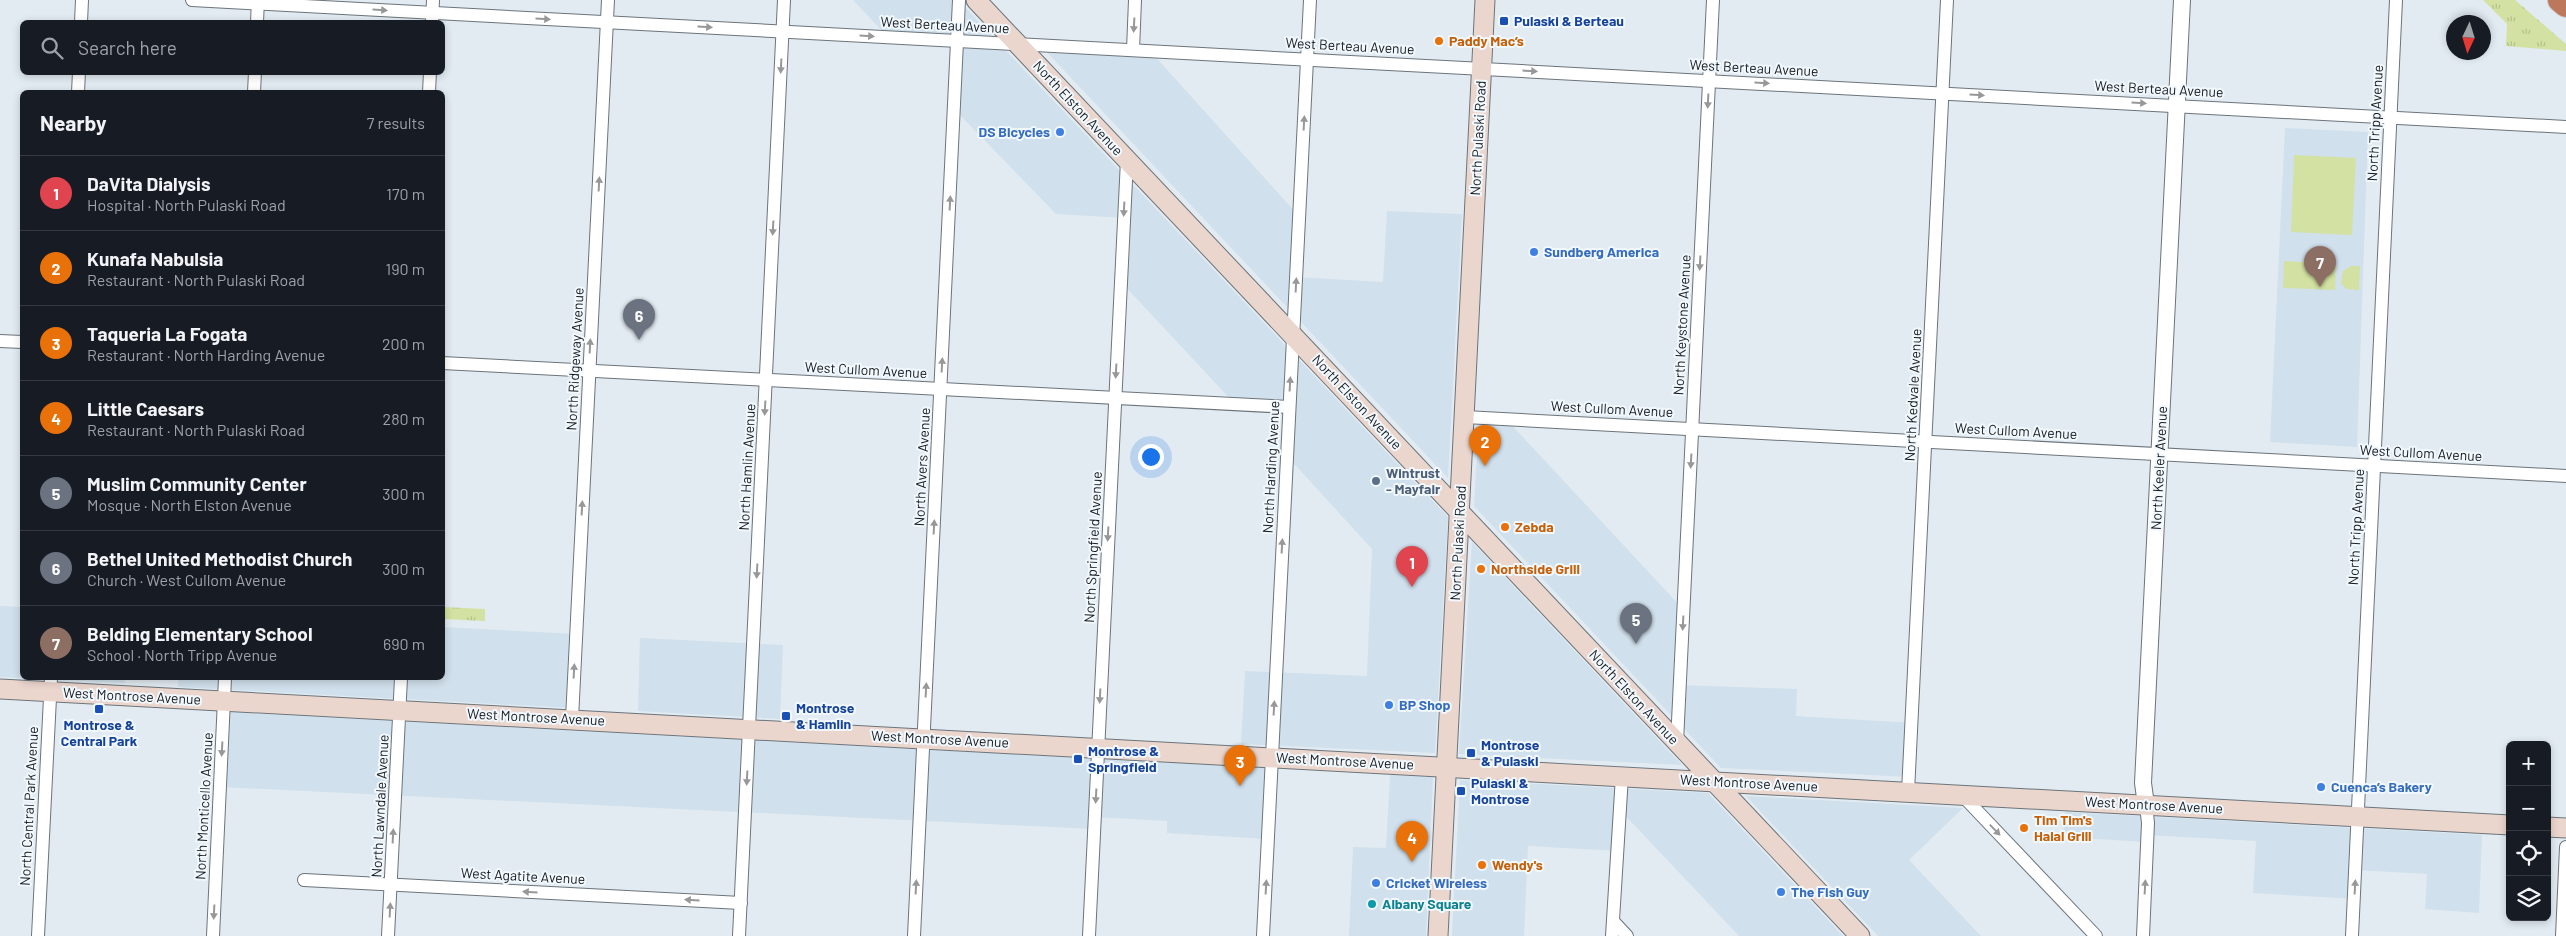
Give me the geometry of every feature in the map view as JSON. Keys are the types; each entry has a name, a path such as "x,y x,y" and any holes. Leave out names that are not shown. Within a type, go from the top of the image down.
{"highway":[{"path":"2560,0 2566,5"}],"main road":[{"name":"North Elston Avenue","path":"976,0 1860,936"},
{"name":"North Pulaski Road","path":"1438,936 1485,0"},
{"name":"West Montrose Avenue","path":"0,689 50,684 224,701 2506,825"},
{"path":"2551,827 2566,828"}],"street":[{"path":"81,20 82,0"},
{"name":"West Berteau Avenue","path":"192,0 258,2 2566,127"},
{"name":"North Ridgeway Avenue","path":"572,719 608,0"},
{"name":"North Hamlin Avenue","path":"739,936 784,0"},
{"name":"North Avers Avenue","path":"914,936 959,0"},
{"path":"1133,50 1135,0"},
{"name":"North Harding Avenue","path":"1263,936 1310,0"},
{"name":"North Keystone Avenue","path":"1677,742 1713,0"},
{"name":"North Kedvale Avenue","path":"1908,792 1947,0"},
{"name":"North Keeler Avenue","path":"2143,936 2148,823 2144,783 2182,0"},
{"name":"North Tripp Avenue","path":"2352,936 2396,0"},
{"path":"257,20 258,2"},
{"path":"78,90 79,75"},
{"path":"254,90 255,75"},
{"path":"429,90 430,75"},
{"name":"North Springfield Avenue","path":"1089,936 1127,160"},
{"path":"0,341 20,342"},
{"name":"West Cullom Avenue","path":"445,364 1289,407"},
{"name":"West Cullom Avenue","path":"1465,416 2566,476"},
{"name":"North Monticello Avenue","path":"213,936 225,680"},
{"name":"North Lawndale Avenue","path":"388,936 401,680"},
{"name":"North Central Park Avenue","path":"38,936 50,684"},
{"path":"1612,936 1622,776"},
{"path":"1962,795 2096,936"},
{"path":"2562,936 2566,847"},
{"name":"West Agatite Avenue","path":"304,880 741,903"},
{"path":"1613,922 1627,936"}],"shaded area":[{"path":"853,0 958,0 1448,517 1435,753 1241,744 1245,671 1367,676 1372,549 1287,456 1290,407 1234,403 1122,283 1125,218 1056,214 955,110 959,39 886,35"},
{"path":"1042,47 1152,53 1297,214 1294,277 1383,282 1387,211 1462,214 1448,478"},
{"path":"2285,128 2368,132 2357,447 2270,442"},
{"path":"1479,419 1507,420 1683,609 1679,685 1797,689 1796,716 1913,723 1911,777 1721,768 1474,506"},
{"path":"1472,542 1682,765 1459,754"},
{"path":"0,606 20,607 20,678 0,677"},
{"path":"445,627 576,634 572,708 178,687 178,680 445,680"},
{"path":"640,638 783,645 780,719 638,711"},
{"path":"62,680 125,680 125,683"},
{"path":"226,712 1269,768 1266,839 1167,833 1167,821 1093,817 1092,829 221,787"},
{"name":"Albany Square","path":"1390,775 1433,777 1426,936 1349,936 1353,847 1386,848"},
{"path":"1460,780 1708,793 1843,936 1739,936 1621,811 1619,851 1528,846 1524,936 1452,936"},
{"path":"1746,796 1963,808 1909,860 1981,936 1878,936"},
{"path":"2065,812 2482,835 2479,913 2425,909 2427,874 2356,870 2354,899 2253,893 2256,841 2147,835 2146,842 2063,837"}],"green space":[{"path":"2483,0 2515,0 2566,44 2566,51 2506,46 2507,24"},
{"path":"2294,155 2356,158 2352,235 2291,232"},
{"path":"2284,261 2336,264 2335,290 2283,288"},
{"path":"2351,266 2360,266 2359,290 2346,289 2341,283 2343,271"},
{"path":"445,607 485,609 485,621 445,619"}],"place":[{"name":"Pulaski & Berteau","path":"1504,21"},
{"name":"Paddy Mac’s","path":"1439,41"},
{"name":"DS Bicycles","path":"1060,132"},
{"name":"Sundberg America","path":"1534,252"},
{"name":"Belding Elementary School","path":"2320,287"},
{"name":"Bethel United Methodist Church","path":"639,340"},
{"name":"Kunafa Nabulsia","path":"1485,466"},
{"name":"Wintrust - Mayfair","path":"1376,481"},
{"name":"Zebda","path":"1505,527"},
{"name":"Northside Grill","path":"1481,569"},
{"name":"DaVita Dialysis","path":"1412,587"},
{"name":"Muslim Community Center","path":"1636,644"},
{"name":"BP Shop","path":"1389,705"},
{"name":"Montrose & Central Park","path":"99,709"},
{"name":"Montrose & Hamlin","path":"786,716"},
{"name":"Montrose & Pulaski","path":"1471,753"},
{"name":"Montrose & Springfield","path":"1078,759"},
{"name":"Taqueria La Fogata","path":"1240,786"},
{"name":"Cuenca’s Bakery","path":"2321,787"},
{"name":"Pulaski & Montrose","path":"1461,791"},
{"name":"Tim Tim's Halal Grill","path":"2024,828"},
{"name":"Little Caesars","path":"1412,862"},
{"name":"Wendy's","path":"1482,865"},
{"name":"Cricket Wireless","path":"1376,883"},
{"name":"The Fish Guy","path":"1781,892"},
{"name":"Albany Square","path":"1372,904"}]}
